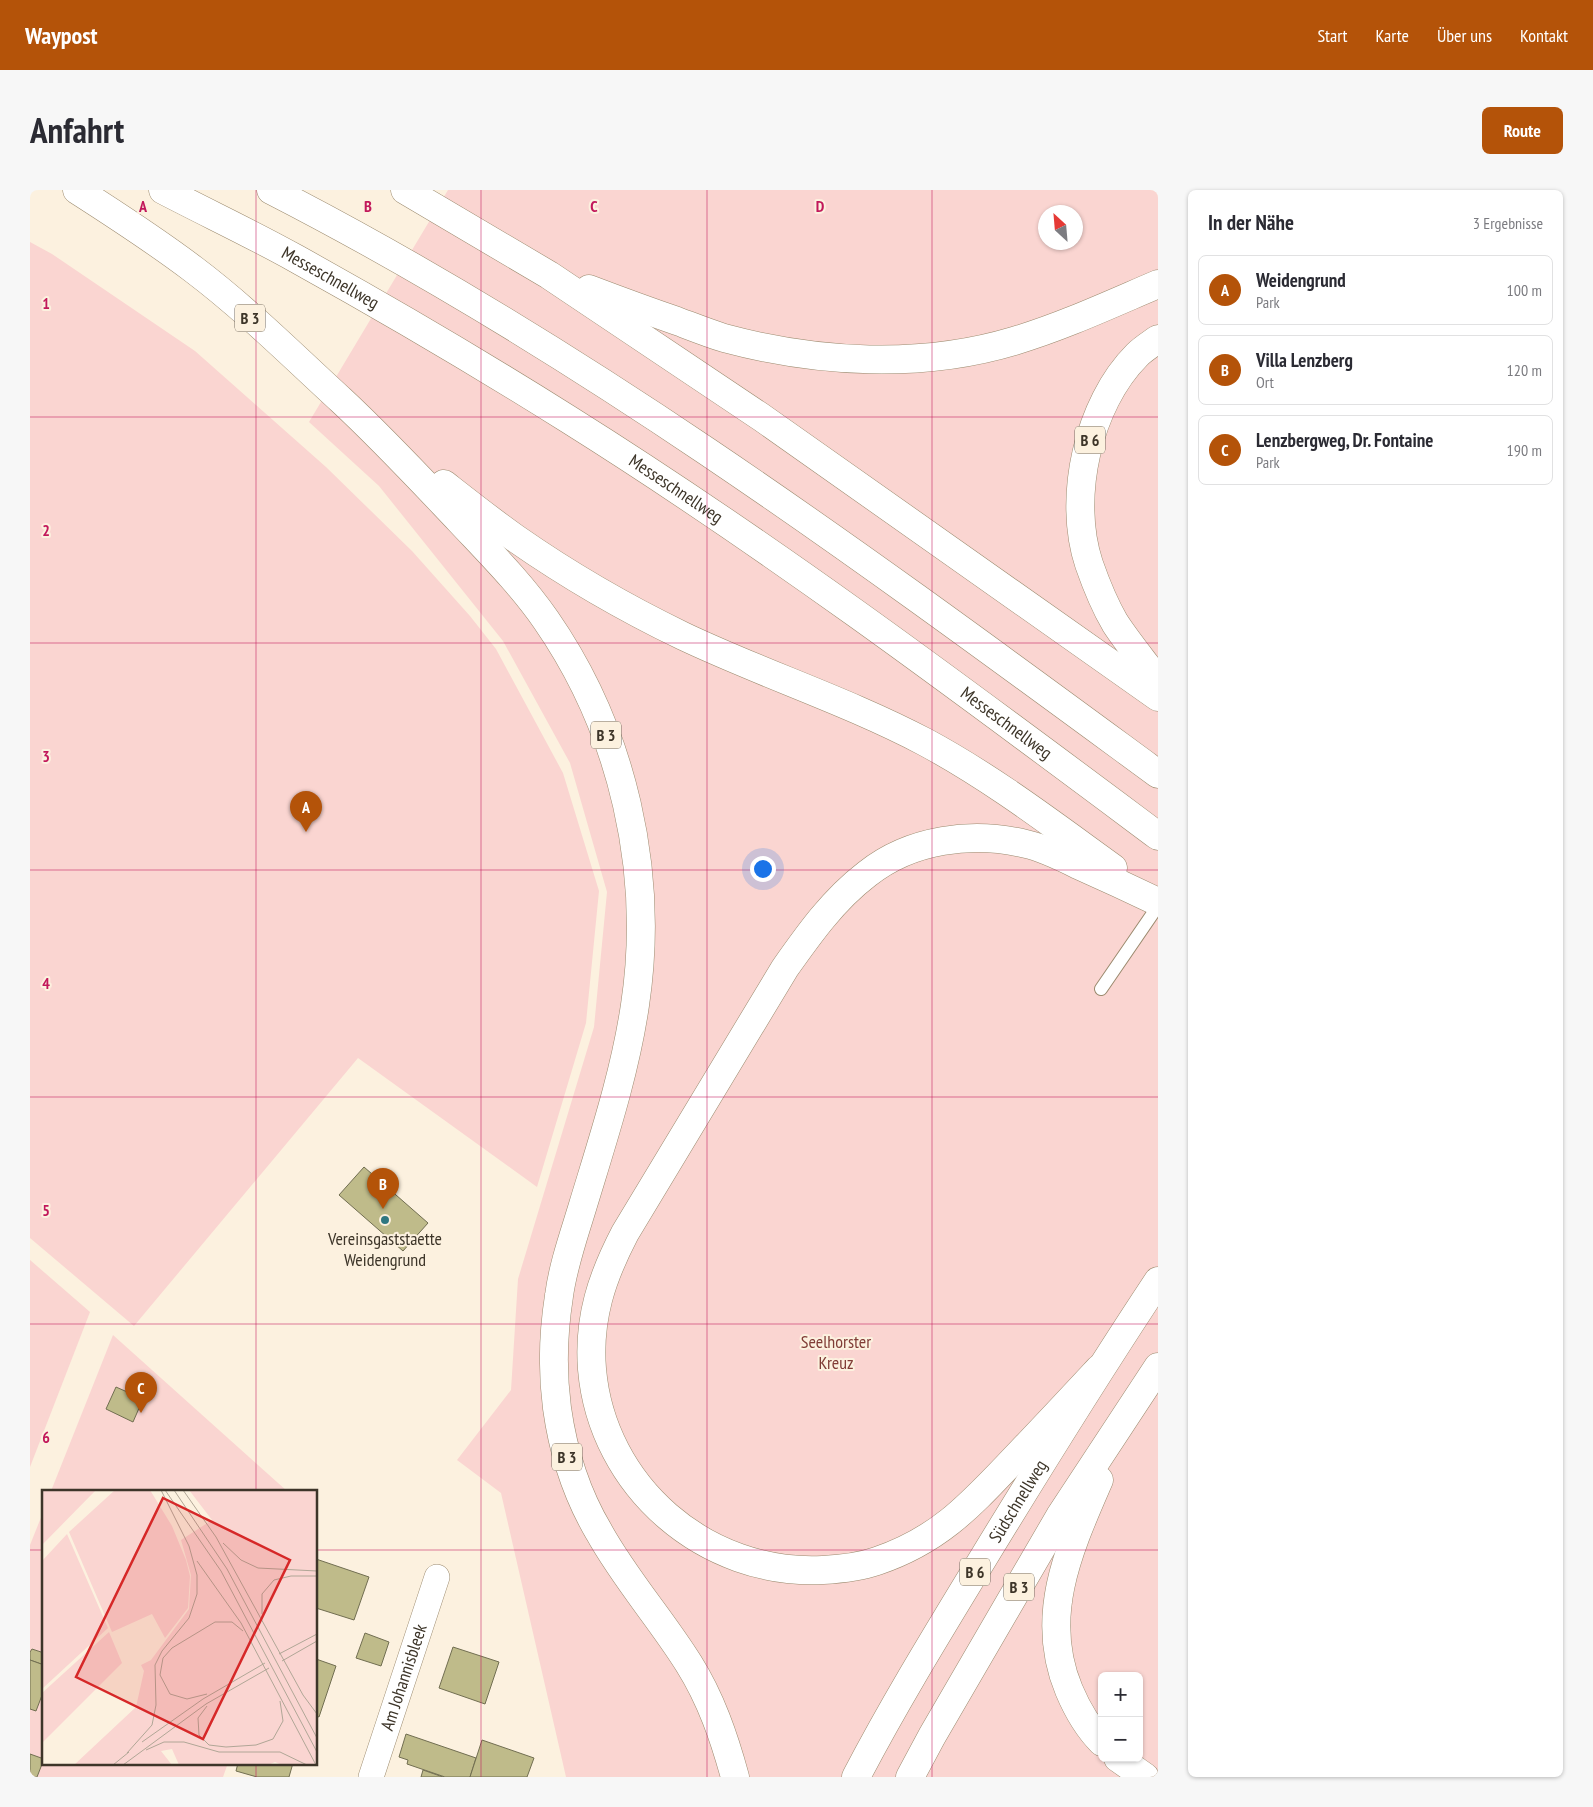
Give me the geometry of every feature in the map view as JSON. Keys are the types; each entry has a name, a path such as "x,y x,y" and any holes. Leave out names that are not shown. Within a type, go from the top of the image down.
{"highway":[{"name":"B 3","path":"77,190 196,271 264,330 382,438 517,581 547,621 574,664 596,709 614,756 628,804 641,904 640,954 635,1005 614,1103 569,1251 559,1291 554,1332 553,1373 556,1398 566,1454 580,1493 602,1538 625,1574 689,1663 723,1736 735,1777"},
{"name":"Messeschnellweg","path":"163,190 293,257 429,335 568,419 705,509 933,670 1158,836"},
{"path":"271,190 453,290 595,378 738,472 968,635 1158,774"},
{"path":"405,190 550,275 762,417 1158,697"},
{"path":"550,275 722,337 811,355 875,359 908,359 960,353 1013,341 1064,324 1158,284"},
{"name":"B 6","path":"1158,339 1137,355 1114,386 1097,417 1086,451 1081,492 1081,529 1089,563 1115,622 1158,681"},
{"path":"382,438 515,538 568,573 683,636 868,714 926,743 973,770 1029,807 1158,901"},
{"path":"1099,1369 967,1509 939,1531 908,1549 875,1562 840,1569 804,1571 769,1567 735,1557 703,1542 673,1522 648,1497 626,1469 606,1429 598,1404 592,1369 592,1333 600,1290 609,1264 626,1233 785,968 814,927 842,896 867,873 896,856 924,845 961,838 993,838 1027,844 1049,852 1158,901"},
{"name":"Südschnellweg","path":"856,1777 889,1713 1099,1369 1158,1282"},
{"name":"B 3","path":"910,1777 1060,1516 1158,1367"},
{"path":"1098,1738 1075,1706 1063,1675 1056,1643 1057,1598 1074,1537 1134,1401"},
{"path":"1124,1762 1145,1777"}],"street":[{"name":"Am Johannisbleek","path":"371,1777 437,1577"}],"lane":[{"path":"1101,989 1158,906"}],"green space":[{"name":"Seelhorster Kreuz","path":"448,190 1158,190 1158,1777 566,1777 501,1493 457,1460 511,1390 518,1279 594,1027 607,892 570,763 503,641 379,486 309,422"},
{"path":"30,242 52,254 195,351 326,467 412,551 470,616 496,649 563,773 599,891 586,1023 537,1187 358,1058 134,1326 30,1238"},
{"path":"30,1260 90,1312 30,1467"},
{"path":"113,1335 286,1490 51,1490"},
{"path":"42,1515 42,1764 228,1764 223,1777 30,1777 30,1545"}],"building":[{"path":"364,1167 428,1223 403,1251 339,1195"},
{"path":"116,1387 143,1399 133,1422 106,1409"},
{"path":"318,1560 369,1577 354,1620 318,1609"},
{"path":"365,1633 389,1642 381,1666 356,1658"},
{"path":"453,1647 499,1662 485,1704 439,1688"},
{"path":"32,1649 42,1652 42,1664 30,1660"},
{"path":"30,1660 42,1664 42,1695 36,1711 30,1709"},
{"path":"318,1660 336,1666 318,1717"},
{"path":"406,1734 476,1758 470,1777 445,1777 407,1764 408,1760 399,1757"},
{"path":"482,1740 534,1758 527,1777 470,1777"},
{"path":"30,1754 42,1758 42,1764 37,1777 30,1777"},
{"path":"238,1764 293,1764 289,1777 257,1777 236,1771"},
{"path":"423,1770 443,1777 421,1777"}],"place":[{"name":"Weidengrund","path":"306,832"},
{"name":"Villa Lenzberg","path":"383,1209"},
{"name":"Vereinsgaststaette Weidengrund","path":"385,1220"},
{"name":"Lenzbergweg, Dr. Fontaine","path":"141,1413"}]}
